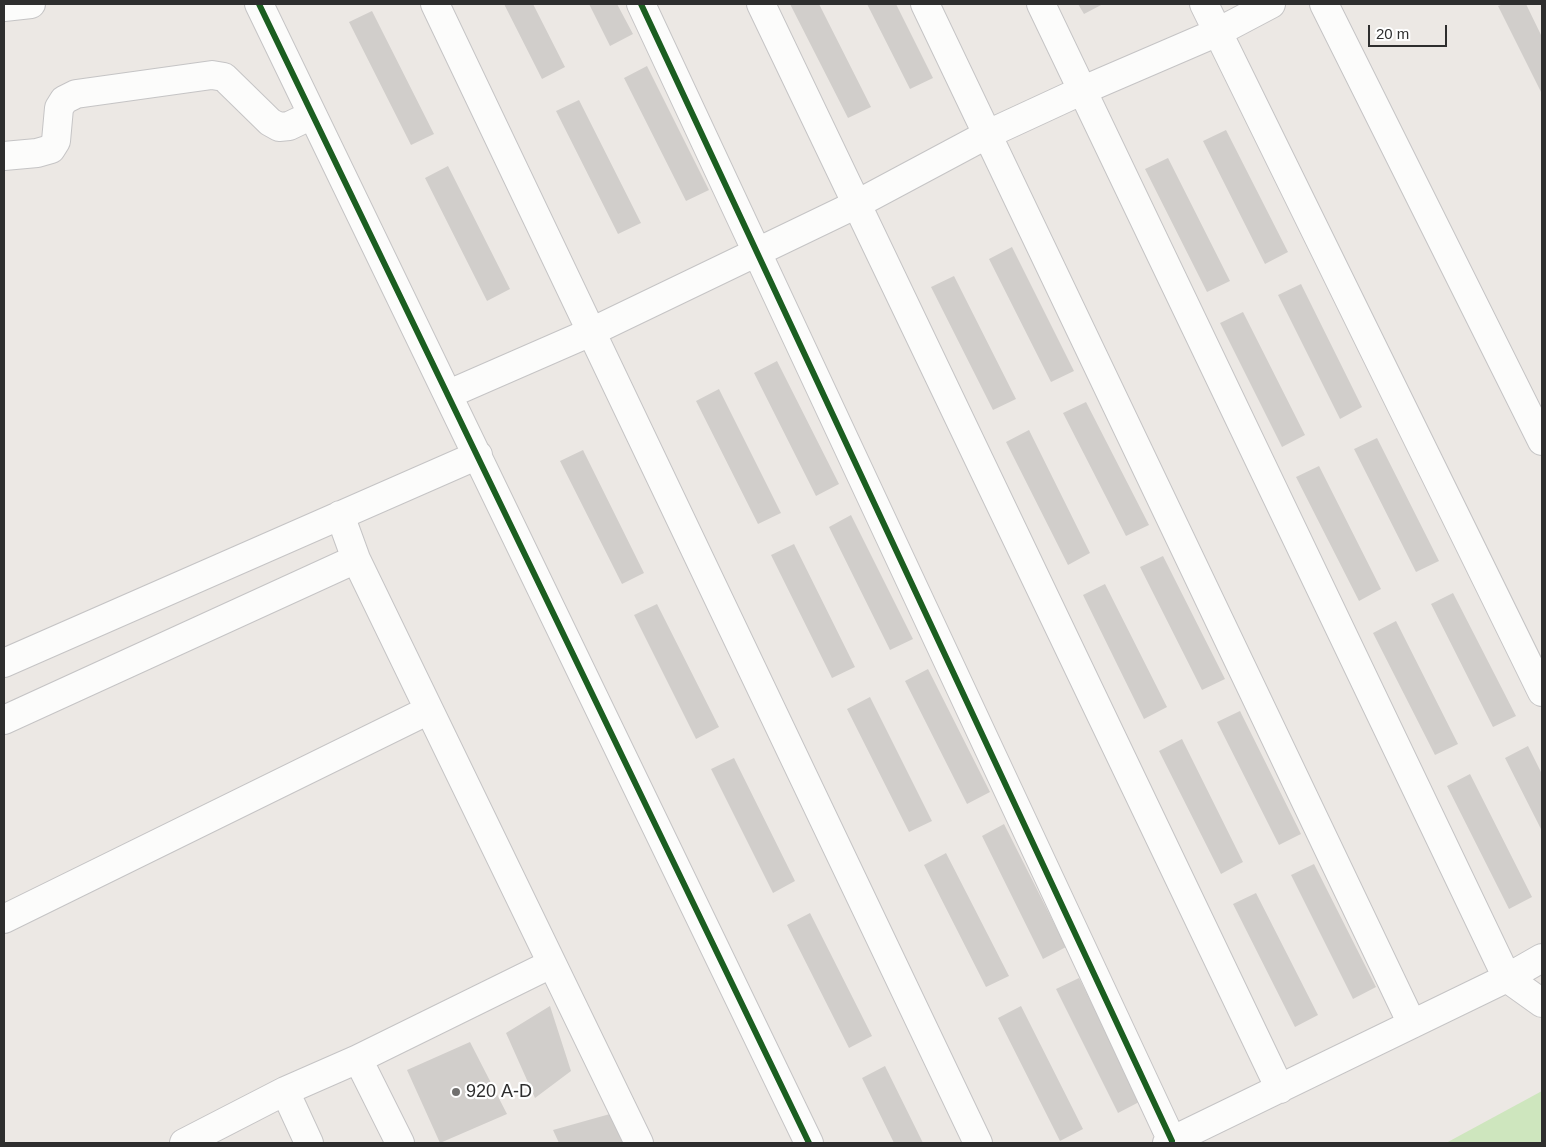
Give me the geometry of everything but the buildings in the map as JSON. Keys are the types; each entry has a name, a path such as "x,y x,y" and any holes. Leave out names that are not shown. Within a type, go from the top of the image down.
{"street":[{"path":"4,7 31,4"},
{"path":"259,4 449,394 809,1143"},
{"path":"436,4 590,332 978,1143"},
{"path":"641,4 758,251 1169,1142 1506,978 1542,958"},
{"path":"761,4 1280,1089"},
{"path":"925,4 1412,1024"},
{"path":"1041,4 1506,978 1542,1002"},
{"path":"1204,4 1542,692"},
{"path":"449,394 590,332 857,204 988,134 1081,91 1218,32 1271,4"},
{"path":"1324,4 1542,440"},
{"path":"4,156 37,153 51,149 56,141 59,108 64,100 76,94 212,75 224,77 270,122 279,127 289,126 312,115"},
{"path":"4,663 478,455"},
{"path":"340,514 356,559 639,1143"},
{"path":"4,720 356,559"},
{"path":"4,919 429,710"},
{"path":"184,1143 285,1091 358,1059 551,964"},
{"path":"358,1059 400,1143"},
{"path":"285,1091 309,1143"}],"green space":[{"path":"1542,1091 1542,1143 1446,1143"}],"cycle path":[{"path":"259,4 809,1143"},
{"path":"641,4 1172,1141"}],"place":[{"name":"920 A-D","path":"456,1092"}]}
